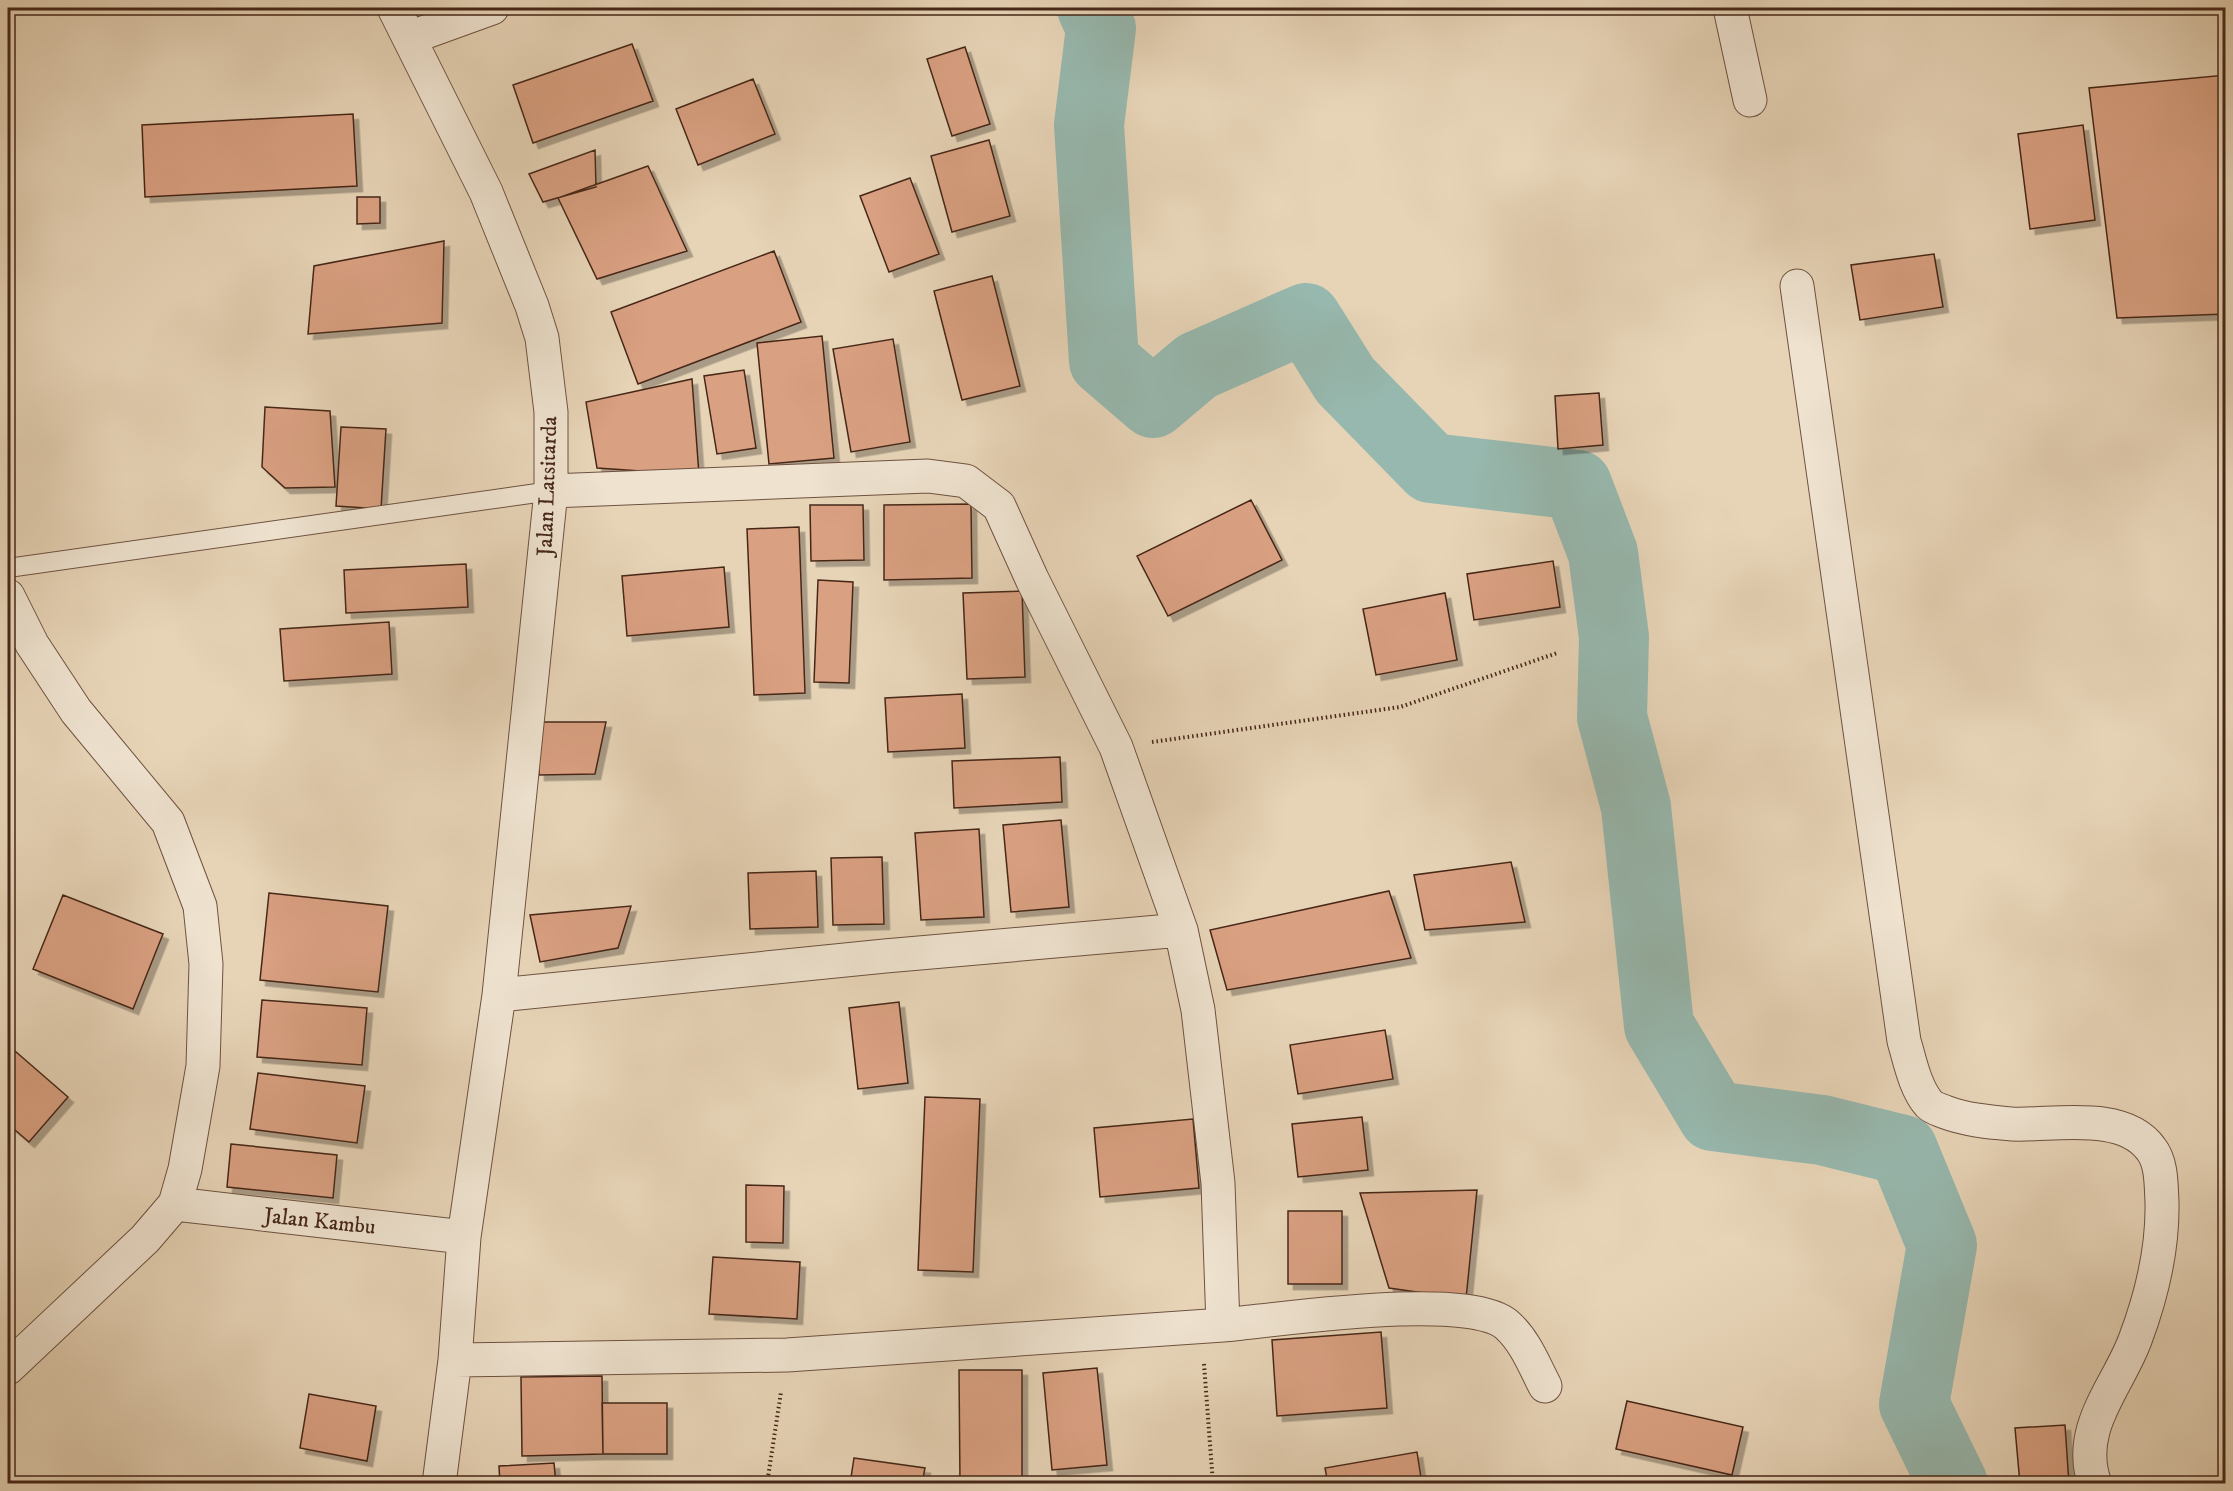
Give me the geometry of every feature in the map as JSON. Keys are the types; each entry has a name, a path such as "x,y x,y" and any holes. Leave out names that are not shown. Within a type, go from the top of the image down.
{"street":[{"name":"Jalan Latsitarda","path":"394,8 486,192 532,306 542,338 551,412 551,491 499,995 464,1237 455,1360 439,1484"},
{"path":"409,38 492,8"},
{"path":"1730,8 1750,100"},
{"path":"1797,286 1902,1029 1917,1082 1930,1106 1958,1117 2013,1124 2092,1122 2131,1133 2152,1149 2161,1177 2163,1235 2150,1293 2135,1341 2092,1428 2087,1452 2095,1484"},
{"path":"551,491 918,476 966,481 999,506 1032,579 1116,747 1181,930 1198,1010 1218,1183 1212,1326"},
{"path":"8,596 32,644 76,711 168,822 200,906 206,964 202,1066 185,1169 175,1204 145,1239 8,1368"},
{"path":"499,995 885,956 1181,930"},
{"name":"Jalan Kambu","path":"175,1204 464,1237"},
{"path":"455,1360 787,1355 1212,1326 1409,1309 1478,1312 1506,1323 1525,1346 1545,1386"}],"lane":[{"path":"8,568 551,491"}],"path":[{"path":"1116,747 1400,707 1557,653"},
{"path":"1212,1326 1213,1484"},
{"path":"767,1484 787,1355"}],"building":[{"path":"632,44 653,101 533,143 513,85"},
{"path":"965,47 990,124 952,136 927,59"},
{"path":"2226,75 2226,314 2117,318 2089,88"},
{"path":"753,79 775,134 698,165 676,109"},
{"path":"353,114 357,186 145,197 142,125"},
{"path":"2083,125 2095,220 2030,229 2018,134"},
{"path":"989,140 1010,216 952,232 931,156"},
{"path":"595,150 596,187 543,202 529,174"},
{"path":"648,166 687,251 597,279 558,198"},
{"path":"910,178 939,254 889,272 860,196"},
{"path":"357,197 380,197 380,223 357,224"},
{"path":"444,241 442,323 308,334 314,266"},
{"path":"774,251 801,322 638,384 611,312"},
{"path":"1934,254 1943,307 1860,320 1851,265"},
{"path":"992,276 1020,386 962,400 934,291"},
{"path":"822,336 834,458 769,464 757,343"},
{"path":"893,339 910,442 851,452 833,349"},
{"path":"744,370 756,448 717,454 704,376"},
{"path":"692,379 699,475 597,468 586,402"},
{"path":"1599,393 1603,445 1558,449 1555,396"},
{"path":"265,407 330,411 335,487 285,488 262,467"},
{"path":"341,427 386,429 381,509 336,506"},
{"path":"1251,500 1282,560 1168,616 1137,556"},
{"path":"971,504 972,578 884,580 884,505"},
{"path":"810,505 863,505 864,560 811,561"},
{"path":"799,527 805,693 754,695 747,529"},
{"path":"1553,561 1560,607 1474,620 1467,574"},
{"path":"466,564 468,607 346,613 344,570"},
{"path":"724,567 729,627 627,636 622,576"},
{"path":"818,580 853,582 849,683 814,682"},
{"path":"1022,591 1025,677 967,679 963,593"},
{"path":"1445,593 1457,660 1376,675 1363,609"},
{"path":"389,622 392,674 284,681 280,629"},
{"path":"962,694 965,748 888,752 885,698"},
{"path":"539,722 606,722 595,774 539,775"},
{"path":"1060,757 1062,802 954,808 952,761"},
{"path":"1061,820 1069,907 1011,912 1003,825"},
{"path":"979,829 984,917 921,920 915,833"},
{"path":"882,857 884,924 833,925 831,858"},
{"path":"1511,862 1525,922 1425,930 1414,875"},
{"path":"816,871 818,927 750,929 748,873"},
{"path":"1389,891 1411,958 1227,990 1210,930"},
{"path":"269,893 388,906 378,992 260,980"},
{"path":"63,895 163,934 133,1009 33,969"},
{"path":"631,906 618,948 540,962 530,915"},
{"path":"262,1000 367,1008 362,1065 257,1057"},
{"path":"899,1002 908,1083 858,1089 849,1008"},
{"path":"1385,1030 1393,1079 1298,1094 1290,1045"},
{"path":"8,1045 68,1097 29,1142 8,1124"},
{"path":"258,1073 365,1086 357,1143 250,1129"},
{"path":"925,1097 980,1099 973,1272 918,1270"},
{"path":"1362,1117 1368,1170 1298,1177 1292,1124"},
{"path":"1193,1119 1199,1188 1100,1197 1094,1128"},
{"path":"231,1144 337,1155 333,1198 227,1187"},
{"path":"746,1185 784,1186 783,1243 746,1242"},
{"path":"1477,1190 1466,1299 1389,1288 1360,1193"},
{"path":"1288,1211 1342,1211 1342,1284 1288,1284"},
{"path":"713,1257 800,1262 797,1319 709,1314"},
{"path":"1381,1332 1387,1408 1277,1416 1272,1340"},
{"path":"1097,1368 1107,1465 1052,1470 1043,1373"},
{"path":"959,1370 1022,1370 1022,1484 960,1484"},
{"path":"602,1376 603,1454 522,1456 521,1377"},
{"path":"309,1394 376,1406 367,1461 300,1448"},
{"path":"1627,1401 1743,1427 1732,1475 1616,1449"},
{"path":"602,1403 667,1403 667,1454 603,1454"},
{"path":"2065,1425 2069,1484 2020,1484 2015,1428"},
{"path":"1417,1452 1422,1484 1328,1484 1325,1468"},
{"path":"854,1458 925,1468 922,1484 850,1484"},
{"path":"554,1463 556,1484 500,1484 499,1466"},
{"path":"793,1477 825,1481 825,1484 792,1484"},
{"path":"1151,1479 1212,1479 1212,1484 1151,1484"}],"waterway":[{"path":"1092,8 1101,28 1089,125 1104,361 1153,403 1197,366 1306,318 1345,380 1431,468 1577,485 1603,553 1614,637 1612,717 1636,807 1659,1026 1713,1116 1822,1130 1903,1150 1942,1245 1914,1404 1953,1484"}]}
